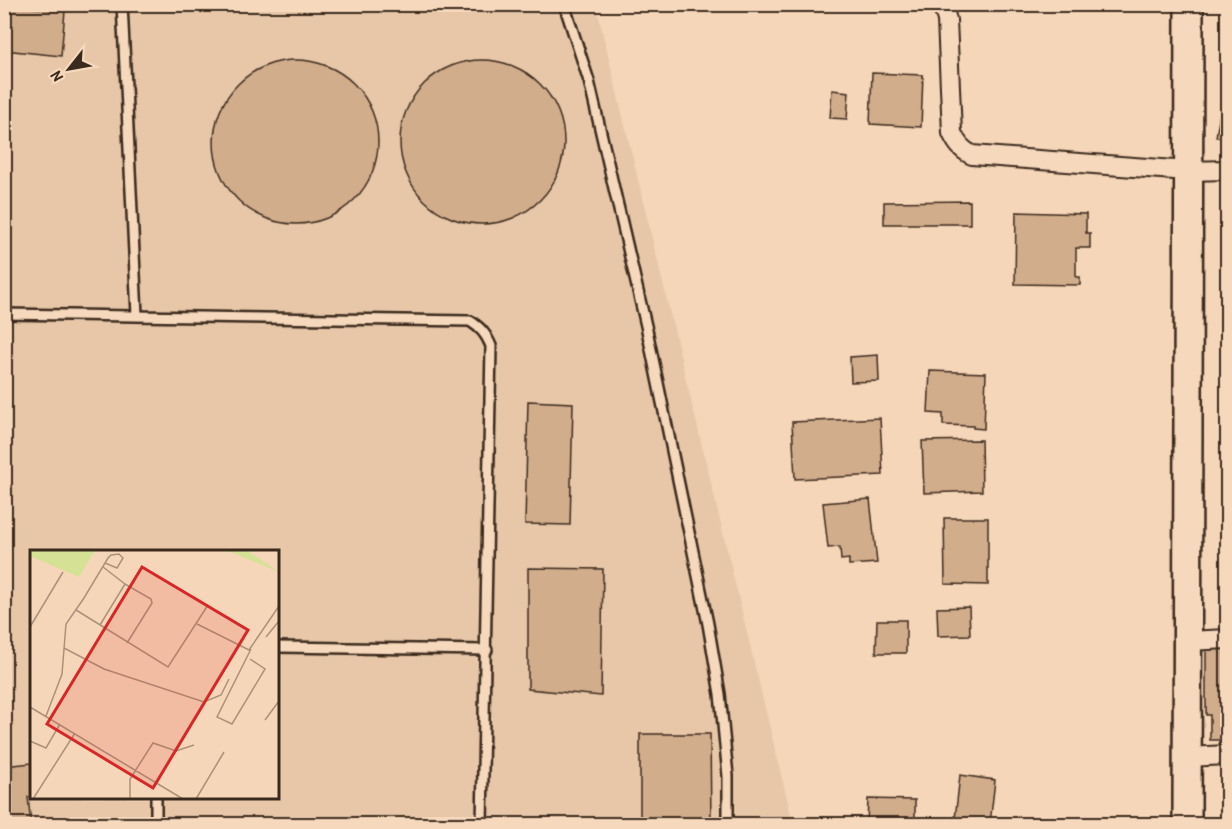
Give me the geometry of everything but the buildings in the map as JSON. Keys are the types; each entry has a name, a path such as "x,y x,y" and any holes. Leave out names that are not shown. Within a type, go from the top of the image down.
{"street":[{"path":"942,4 947,20 952,134 963,151 972,155 1188,171 1227,170"},
{"path":"1187,825 1189,4"},
{"path":"1188,641 1227,639"},
{"path":"1187,757 1227,755"}],"lane":[{"path":"122,4 137,315"},
{"path":"564,4 590,81 646,330 708,624 720,694 728,776 728,825"},
{"path":"4,314 470,321 479,326 487,335 491,346 483,825"},
{"path":"279,647 487,650"},
{"path":"156,799 156,825"}],"shaded area":[{"path":"5,5 596,5 793,824 5,824"}]}
